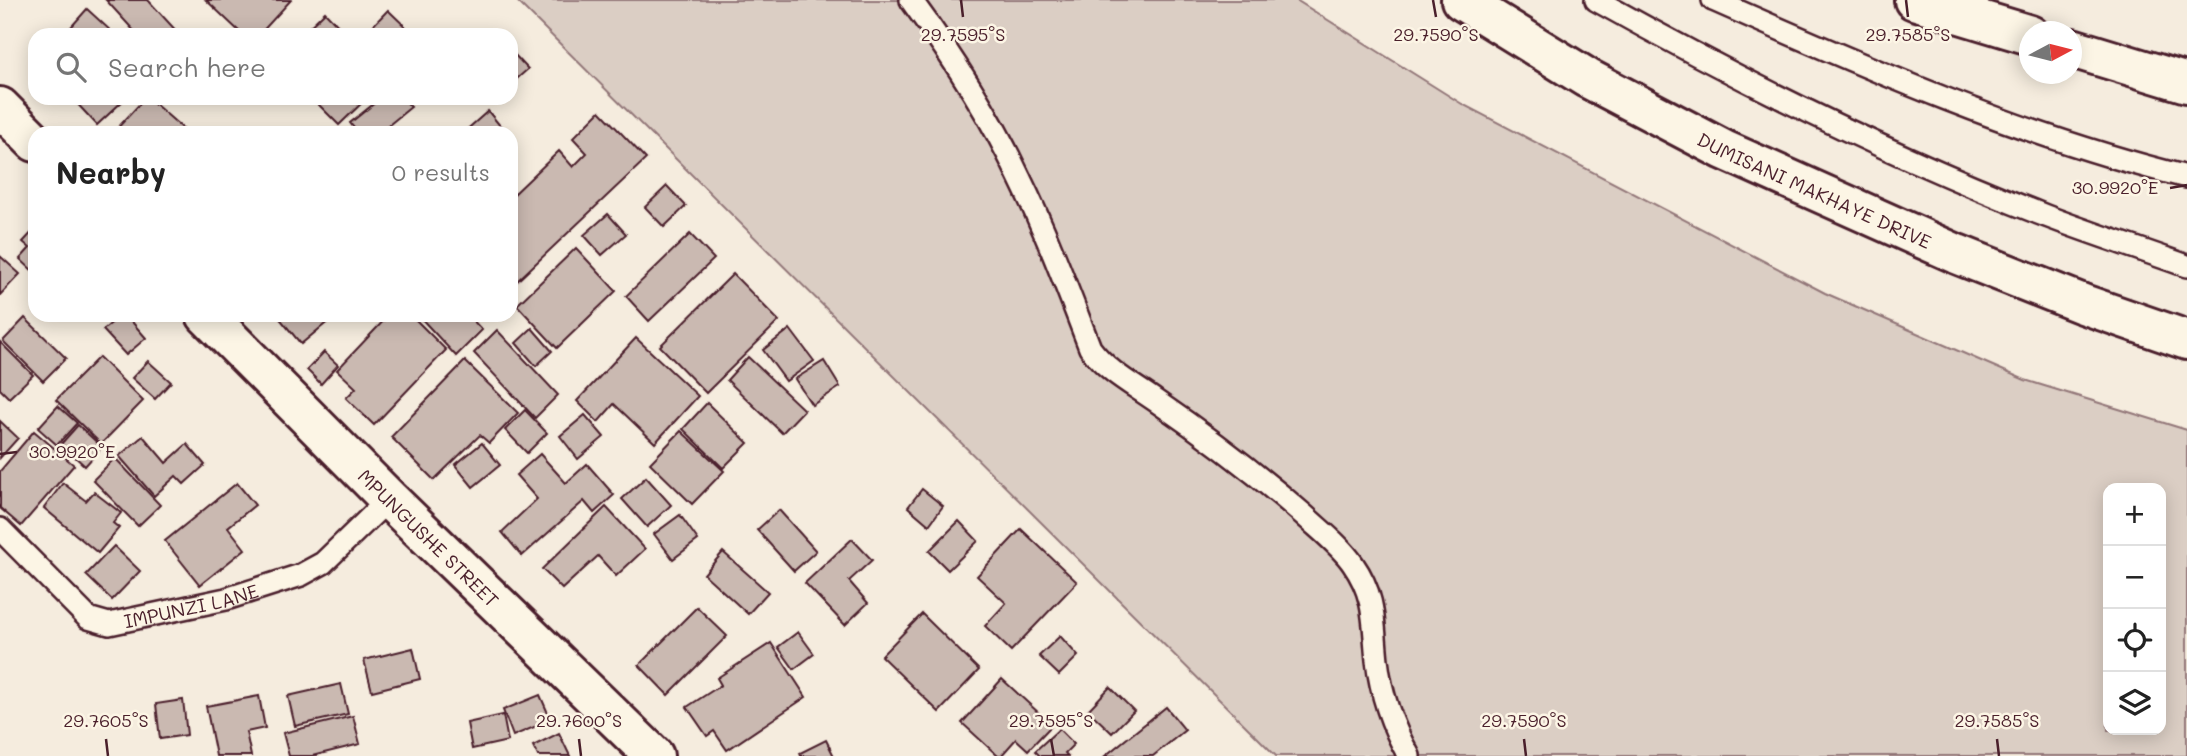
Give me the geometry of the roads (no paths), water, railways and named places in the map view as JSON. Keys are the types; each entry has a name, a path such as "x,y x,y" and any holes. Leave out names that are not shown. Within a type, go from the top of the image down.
{"main road":[{"name":"DUMISANI MAKHAYE DRIVE","path":"1461,0 1587,78 1724,150 1957,254 2083,304 2187,340"},
{"path":"1914,0 2019,32"},
{"path":"2082,51 2187,83"},
{"path":"0,107 28,135"},
{"name":"MPUNGUSHE STREET","path":"213,322 389,499 654,756"}],"lane":[{"path":"911,0 937,35 1019,176 1052,248 1090,348 1101,362 1259,477 1352,562 1366,588 1373,611 1377,661 1386,705 1409,756"},
{"path":"1596,0 1780,98 1925,166 2047,217 2187,266"},
{"path":"1713,0 1854,62 2023,128 2122,161 2187,177"},
{"name":"IMPUNZI LANE","path":"0,530 88,618 109,624 226,599 301,575 323,563 389,499"}]}
